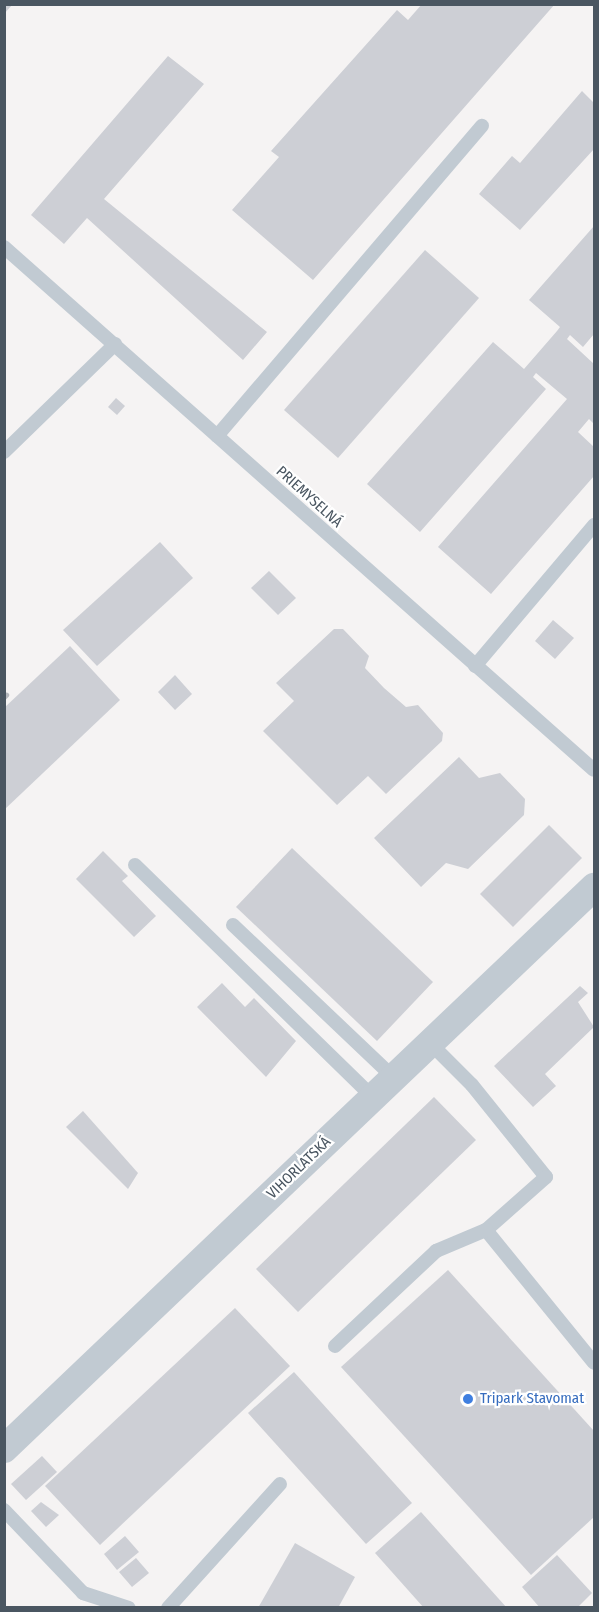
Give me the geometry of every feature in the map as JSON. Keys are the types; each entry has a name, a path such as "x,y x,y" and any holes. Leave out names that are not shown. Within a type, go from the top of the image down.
{"street":[{"name":"VIHORLATSKÁ","path":"4,1449 594,887"}],"lane":[{"path":"217,436 482,126"},
{"name":"PRIEMYSELNÁ","path":"4,247 594,770"},
{"path":"4,452 115,344"},
{"path":"475,666 594,525"},
{"path":"135,865 373,1097"},
{"path":"233,925 394,1078"},
{"path":"335,1346 436,1251 486,1230 546,1178 472,1085 430,1043"},
{"path":"486,1230 594,1363"},
{"path":"168,1608 280,1484"},
{"path":"4,1510 83,1593 129,1608"}],"building":[{"path":"422,4 555,4 313,280 232,210 279,157 271,151 397,10 408,20"},
{"path":"4,5 12,5 4,14"},
{"path":"168,56 204,84 104,199 267,332 243,360 87,218 64,244 31,215"},
{"path":"582,91 594,103 594,149 520,230 479,194 512,156 520,163"},
{"path":"594,226 594,334 583,347 570,335 567,339 594,364 594,424 589,419 578,432 594,447 594,476 491,594 438,547 567,399 536,373 533,377 546,389 420,532 367,484 493,342 524,369 560,327 529,300"},
{"path":"425,250 479,298 338,458 284,410"},
{"path":"116,398 125,406 117,415 108,407"},
{"path":"160,542 193,578 97,666 63,630"},
{"path":"269,571 296,598 278,615 251,588"},
{"path":"553,620 574,638 555,659 535,641"},
{"path":"334,629 343,629 369,656 365,668 384,688 406,707 418,705 443,733 442,741 386,794 368,776 337,805 263,731 294,701 276,683"},
{"path":"70,646 120,700 4,810 4,708"},
{"path":"175,675 192,694 175,710 158,692"},
{"path":"459,757 479,778 500,773 525,799 524,815 468,869 446,863 421,887 374,838"},
{"path":"549,825 582,858 513,927 480,894"},
{"path":"292,848 433,982 377,1041 236,907"},
{"path":"103,851 128,876 122,881 156,916 134,937 76,879"},
{"path":"222,983 245,1007 254,998 296,1041 266,1077 197,1007"},
{"path":"580,986 588,993 578,1002 594,1027 545,1074 556,1086 533,1107 494,1066"},
{"path":"434,1097 476,1140 298,1312 256,1269"},
{"path":"83,1111 138,1173 128,1189 66,1127"},
{"name":"Tripark Stavomat","path":"448,1270 594,1431 594,1517 531,1575 341,1367"},
{"path":"235,1308 290,1366 100,1545 45,1486"},
{"path":"294,1372 412,1503 366,1544 248,1413"},
{"path":"42,1456 57,1472 26,1500 11,1484"},
{"path":"41,1502 59,1515 46,1527 31,1511"},
{"path":"421,1512 507,1608 424,1608 375,1553"},
{"path":"125,1536 139,1552 117,1570 104,1554"},
{"path":"295,1543 355,1577 338,1608 258,1608"},
{"path":"557,1555 592,1593 577,1608 540,1608 522,1587"},
{"path":"136,1558 149,1573 132,1587 119,1572"}],"place":[{"name":"Tripark Stavomat","path":"468,1399"}]}
